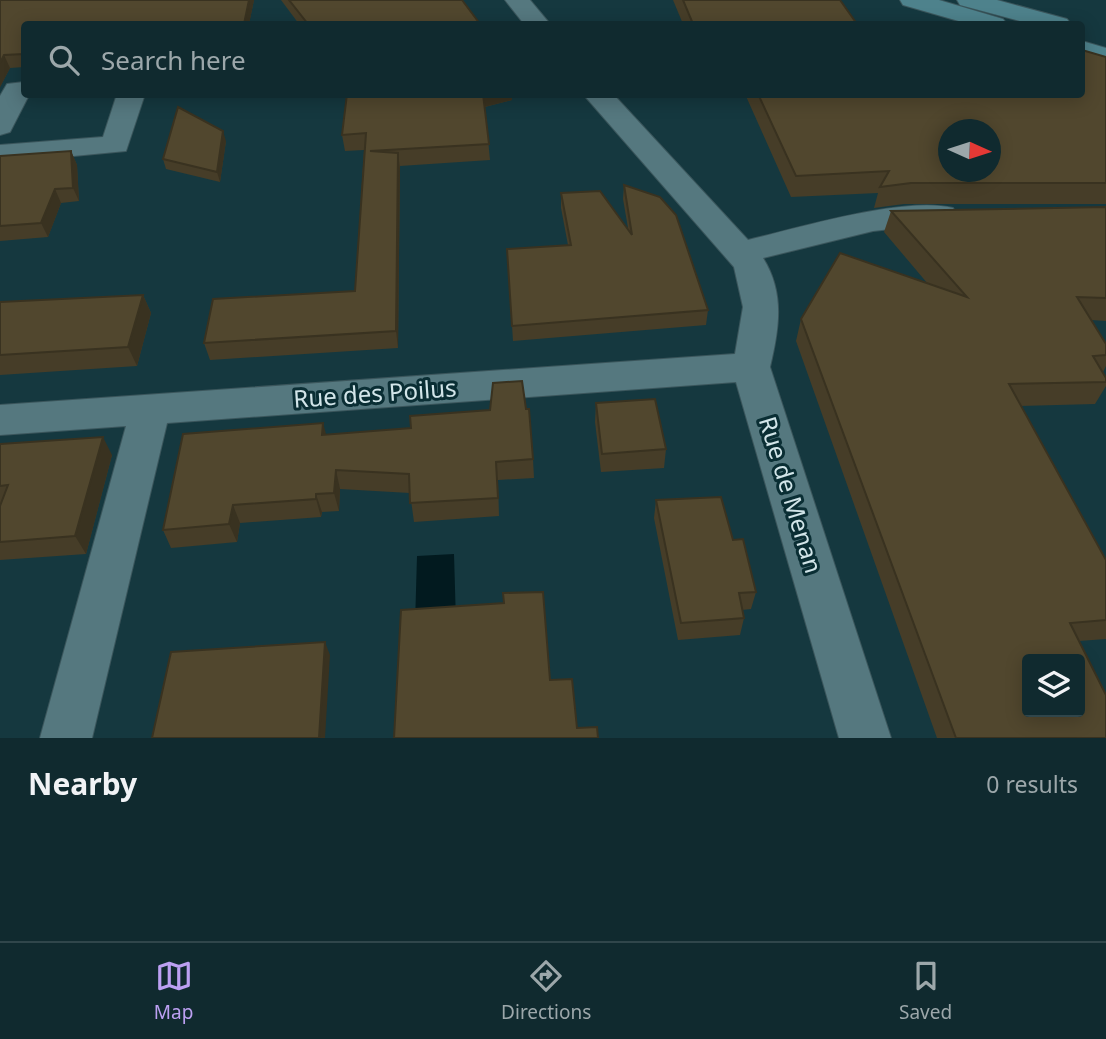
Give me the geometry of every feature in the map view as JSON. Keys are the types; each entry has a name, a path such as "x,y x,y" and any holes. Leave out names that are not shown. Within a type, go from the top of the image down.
{"street":[{"path":"517,0 534,21"},
{"path":"912,0 986,21"},
{"path":"969,0 1047,21"},
{"path":"1085,32 1106,38"},
{"path":"1085,50 1106,56"},
{"path":"0,126 17,90 21,90"},
{"path":"0,154 115,145 130,98"},
{"path":"601,98 741,253 757,276 762,304 760,331 751,367"},
{"path":"741,253 873,221 969,215"},
{"name":"Rue des Poilus","path":"0,421 751,367"},
{"name":"Rue de Menan","path":"751,367 865,738"},
{"path":"66,738 150,411"}],"water":[{"path":"454,554 456,623 415,625 417,556"}],"building":[{"path":"0,0 249,0 245,21 21,21 21,54 4,55 0,63"},
{"path":"289,0 462,0 478,21 306,21"},
{"path":"683,0 840,0 855,21 692,21"},
{"path":"1085,51 1106,57 1106,183 911,183 880,187 889,171 796,176 760,98 1085,98"},
{"path":"347,98 483,98 489,144 370,151 398,153 396,331 204,343 213,299 355,291 366,133 342,135"},
{"path":"178,107 223,131 217,172 163,159"},
{"path":"71,151 73,188 55,189 41,223 0,226 0,156"},
{"path":"624,185 660,197 676,215 708,310 512,326 507,249 571,245 561,193 600,191 632,235"},
{"path":"1106,207 1106,298 1077,297 1106,344 1106,355 1093,356 1106,382 1009,384 1106,560 1106,620 1070,623 1106,695 1106,738 956,738 801,319 840,253 967,297 891,211"},
{"path":"143,295 128,347 0,355 0,302"},
{"path":"522,381 526,409 529,409 533,459 496,462 498,498 410,503 409,474 336,470 334,493 316,494 316,499 233,505 229,524 163,530 183,434 323,423 322,435 411,428 410,416 490,410 493,383"},
{"path":"655,399 666,449 602,454 596,403"},
{"path":"103,437 75,536 0,542 0,506 8,485 0,486 0,444"},
{"path":"721,497 733,540 743,539 756,592 739,593 744,618 681,623 656,500"},
{"path":"543,592 550,680 572,679 577,728 597,727 598,738 394,738 401,610 504,603 503,593"},
{"path":"325,642 319,738 152,738 171,652"}]}
